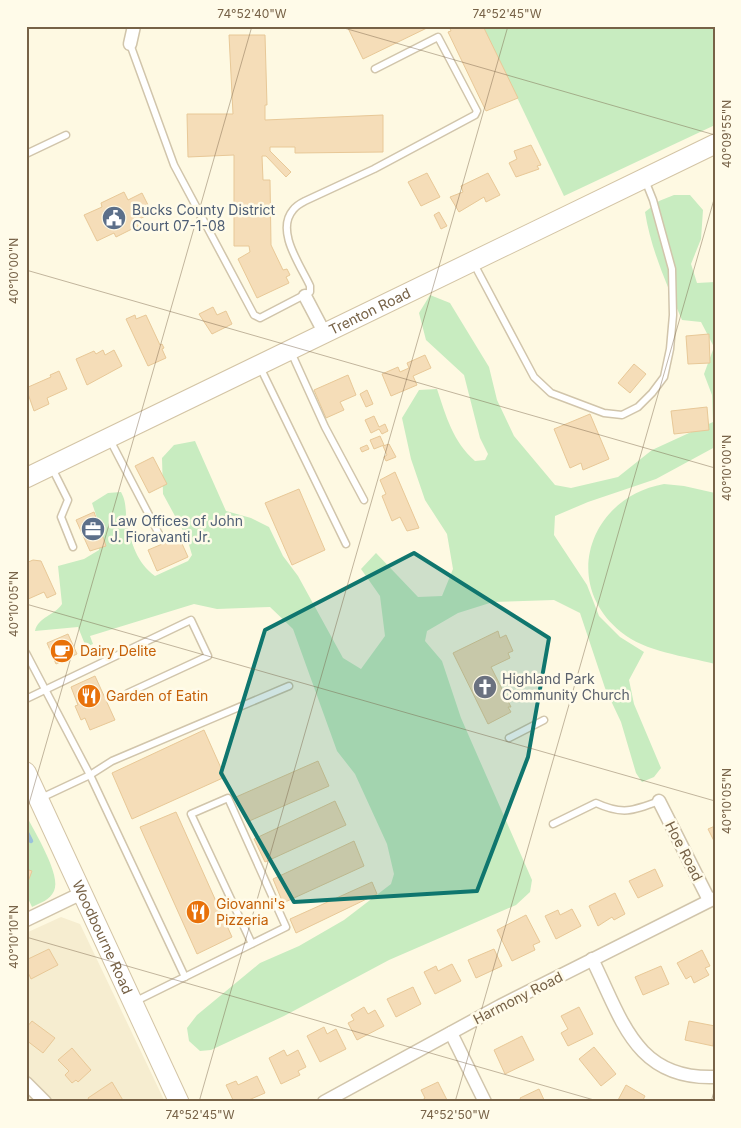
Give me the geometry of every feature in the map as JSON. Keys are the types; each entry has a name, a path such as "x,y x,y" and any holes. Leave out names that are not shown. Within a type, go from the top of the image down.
{"main road":[{"name":"Trenton Road","path":"26,478 110,439 715,144"},
{"name":"Woodbourne Road","path":"26,772 179,1102"}],"street":[{"path":"130,44 134,26"},
{"path":"305,296 325,334"},
{"name":"Hoe Road","path":"659,801 712,899"},
{"path":"26,920 82,893"},
{"name":"Harmony Road","path":"324,1102 592,959 712,899"},
{"path":"592,959 626,1028 650,1059 662,1068 682,1076 715,1077"},
{"path":"451,1033 485,1102"},
{"path":"26,1083 45,1102"}],"lane":[{"path":"130,44 174,166 254,315 260,318 310,292 310,286 287,235 287,221 293,210 305,201 417,147 475,115 477,111 438,37 375,69"},
{"path":"26,154 66,135"},
{"path":"473,263 534,376 551,392 604,413 622,415 638,407 664,377 670,348 673,316 672,269 653,200 645,179"},
{"path":"290,351 325,427 364,500"},
{"path":"259,366 346,544"},
{"path":"110,439 160,536"},
{"path":"51,467 68,500 61,517 73,547"},
{"path":"26,699 191,620 208,656 128,693"},
{"path":"26,653 90,775 184,977"},
{"path":"39,799 90,775 112,761 289,686"},
{"path":"509,738 544,720"},
{"path":"133,1002 252,944 286,927 228,798 191,814 252,944"},
{"path":"553,824 596,803 607,809 632,812 659,801"}],"highlighted area":[{"path":"414,553 549,638 528,757 477,891 294,902 221,773 265,630"}],"shaded area":[{"path":"61,917 80,924 165,1102 26,1102 26,933"}],"green space":[{"path":"483,26 715,26 715,125 564,196"},
{"path":"674,195 690,195 703,210 701,239 691,264 697,283 715,282 715,447 656,479 588,502 555,516 554,535 587,585 599,616 620,637 644,652 629,680 634,704 661,768 654,777 642,782 636,773 621,722 605,688 580,613 554,600 493,602 458,613 427,631 425,641 442,661 461,718 532,880 530,892 516,905 389,960 284,1016 211,1050 200,1051 189,1041 187,1028 197,1015 260,963 299,946 344,920 391,884 394,874 387,844 355,774 337,751 293,629 270,607 217,609 194,604 90,636 93,644 86,647 78,627 35,631 43,619 62,604 58,566 84,559 99,550 99,524 92,503 108,493 121,492 133,545 139,559 155,576 188,561 192,555 187,538 163,494 162,458 174,445 195,441 226,511 251,518 269,527 283,556 298,576 343,658 361,669 385,636 380,596 361,569 376,553 418,597 442,596 453,569 447,534 425,500 411,459 402,418 419,390 437,389 447,419 467,454 475,461 485,460 488,454 480,438 464,375 426,340 419,313 430,295 450,303 489,367 497,400 514,436 555,485 571,488 618,477 652,450 713,422 712,395 704,374 714,347 701,322 682,320 655,254 645,212 659,201"},
{"path":"664,484 684,486 715,493 715,664 653,649 631,639 621,632 602,612 592,590 588,567 592,544 602,524 617,506 638,492"},
{"path":"26,815 46,853 54,875 55,884 54,891 50,897 32,907 26,894"}],"building":[{"path":"347,26 431,26 363,59"},
{"path":"449,26 483,26 518,98 486,111 448,32 451,31"},
{"path":"229,35 265,35 267,105 265,105 265,120 383,115 383,152 295,153 295,147 270,147 270,151 291,172 286,177 266,156 262,156 263,180 270,180 271,245 283,270 287,269 290,275 286,277 289,283 257,298 238,259 250,252 249,246 234,246 234,155 188,157 187,114 233,114"},
{"path":"531,145 541,165 537,166 539,169 516,177 509,163 517,159 514,151"},
{"path":"427,173 440,197 421,206 408,182"},
{"path":"488,173 500,195 486,202 484,197 459,212 450,197 463,192 461,186"},
{"name":"Bucks County District Court 07-1-08","path":"124,192 128,200 142,193 152,213 137,220 140,225 116,237 114,233 97,241 84,215 102,207 101,203"},
{"path":"439,212 447,226 441,229 434,215"},
{"path":"213,307 217,315 226,311 232,324 212,334 199,314"},
{"path":"135,315 136,319 146,315 160,345 162,344 164,348 162,349 166,358 148,366 126,319"},
{"path":"709,334 710,363 688,364 686,336"},
{"path":"103,350 105,355 114,350 122,366 87,385 76,359 94,351 96,354"},
{"path":"425,355 431,368 413,376 417,385 391,396 382,374 398,367 400,372 409,368 407,363"},
{"path":"634,364 646,374 630,393 618,383"},
{"path":"59,371 67,389 47,398 49,404 34,411 26,388 51,377 50,375"},
{"path":"348,375 356,395 340,402 344,410 326,418 314,390"},
{"path":"367,390 373,404 366,407 360,394"},
{"path":"707,407 709,430 674,434 671,411"},
{"path":"590,414 609,459 583,470 581,463 570,468 554,429"},
{"path":"374,416 379,427 385,424 388,431 382,434 379,429 371,433 365,420"},
{"path":"380,436 384,445 374,449 370,440"},
{"path":"389,444 396,457 386,461 384,457 387,455 383,446"},
{"path":"367,445 369,449 362,452 360,448"},
{"path":"153,457 167,484 149,493 135,466"},
{"path":"395,472 419,528 407,531 400,517 392,521 382,496 386,494 380,480"},
{"path":"299,489 325,550 292,565 265,503"},
{"path":"94,512 106,546 90,551 76,520"},
{"path":"179,537 188,557 157,571 148,550"},
{"path":"33,560 41,561 56,594 47,598 44,592 26,600 26,563"},
{"name":"Highland Park Community Church","path":"498,631 500,638 506,635 513,651 508,653 510,658 491,667 511,707 508,707 511,712 488,724 453,653"},
{"name":"Dairy Delite","path":"68,634 77,654 56,664 47,643"},
{"name":"Garden of Eatin","path":"95,676 115,720 90,730 85,718 81,720 75,706 78,705 71,687"},
{"path":"204,730 225,777 132,819 112,773"},
{"path":"318,761 329,786 247,822 236,797"},
{"path":"335,801 346,825 265,862 254,839"},
{"path":"176,812 232,937 197,954 140,827"},
{"path":"715,826 715,843 708,829"},
{"path":"354,841 364,866 283,903 273,879"},
{"path":"26,869 32,871 26,887"},
{"path":"655,869 663,886 638,898 629,881"},
{"path":"372,882 377,894 296,933 290,919"},
{"path":"615,893 625,914 614,920 612,917 598,926 589,906"},
{"path":"572,909 581,926 556,939 545,916 558,910 560,915"},
{"path":"526,915 540,942 533,945 535,950 512,961 497,930"},
{"path":"49,949 58,965 31,979 26,968 26,960"},
{"path":"494,949 502,966 476,978 468,960"},
{"path":"702,950 710,966 705,968 709,975 694,983 691,976 686,979 677,963"},
{"path":"452,964 461,981 435,994 424,972 436,966 438,971"},
{"path":"661,966 669,984 643,995 635,977"},
{"path":"413,987 421,1004 396,1017 387,999"},
{"path":"364,1007 368,1014 375,1010 384,1026 357,1040 348,1023 354,1020 351,1015"},
{"path":"579,1007 593,1034 568,1046 561,1033 568,1029 561,1016"},
{"path":"32,1021 55,1038 43,1053 26,1040 26,1028"},
{"path":"689,1021 715,1026 713,1046 685,1040"},
{"path":"324,1027 327,1034 336,1029 346,1049 320,1062 307,1036"},
{"path":"522,1036 534,1060 505,1074 494,1050"},
{"path":"594,1047 616,1074 601,1086 579,1059"},
{"path":"72,1048 91,1070 78,1082 76,1080 72,1083 65,1075 69,1071 58,1060"},
{"path":"284,1050 287,1056 298,1050 306,1067 298,1071 300,1075 281,1084 269,1058"},
{"path":"257,1076 265,1093 244,1102 234,1102 226,1085 236,1081 238,1085"},
{"path":"112,1082 124,1102 90,1102 88,1098"},
{"path":"438,1082 448,1102 420,1102 425,1098 421,1090"},
{"path":"626,1085 645,1096 642,1102 617,1102"},
{"path":"539,1089 545,1102 522,1102 520,1098"}],"waterway":[{"path":"26,831 31,841"}],"place":[{"name":"Bucks County District Court 07-1-08","path":"114,218"},
{"name":"Law Offices of John J. Fioravanti Jr.","path":"93,529"},
{"name":"Dairy Delite","path":"62,651"},
{"name":"Highland Park Community Church","path":"485,687"},
{"name":"Garden of Eatin","path":"89,696"},
{"name":"Giovanni's Pizzeria","path":"198,912"}]}
